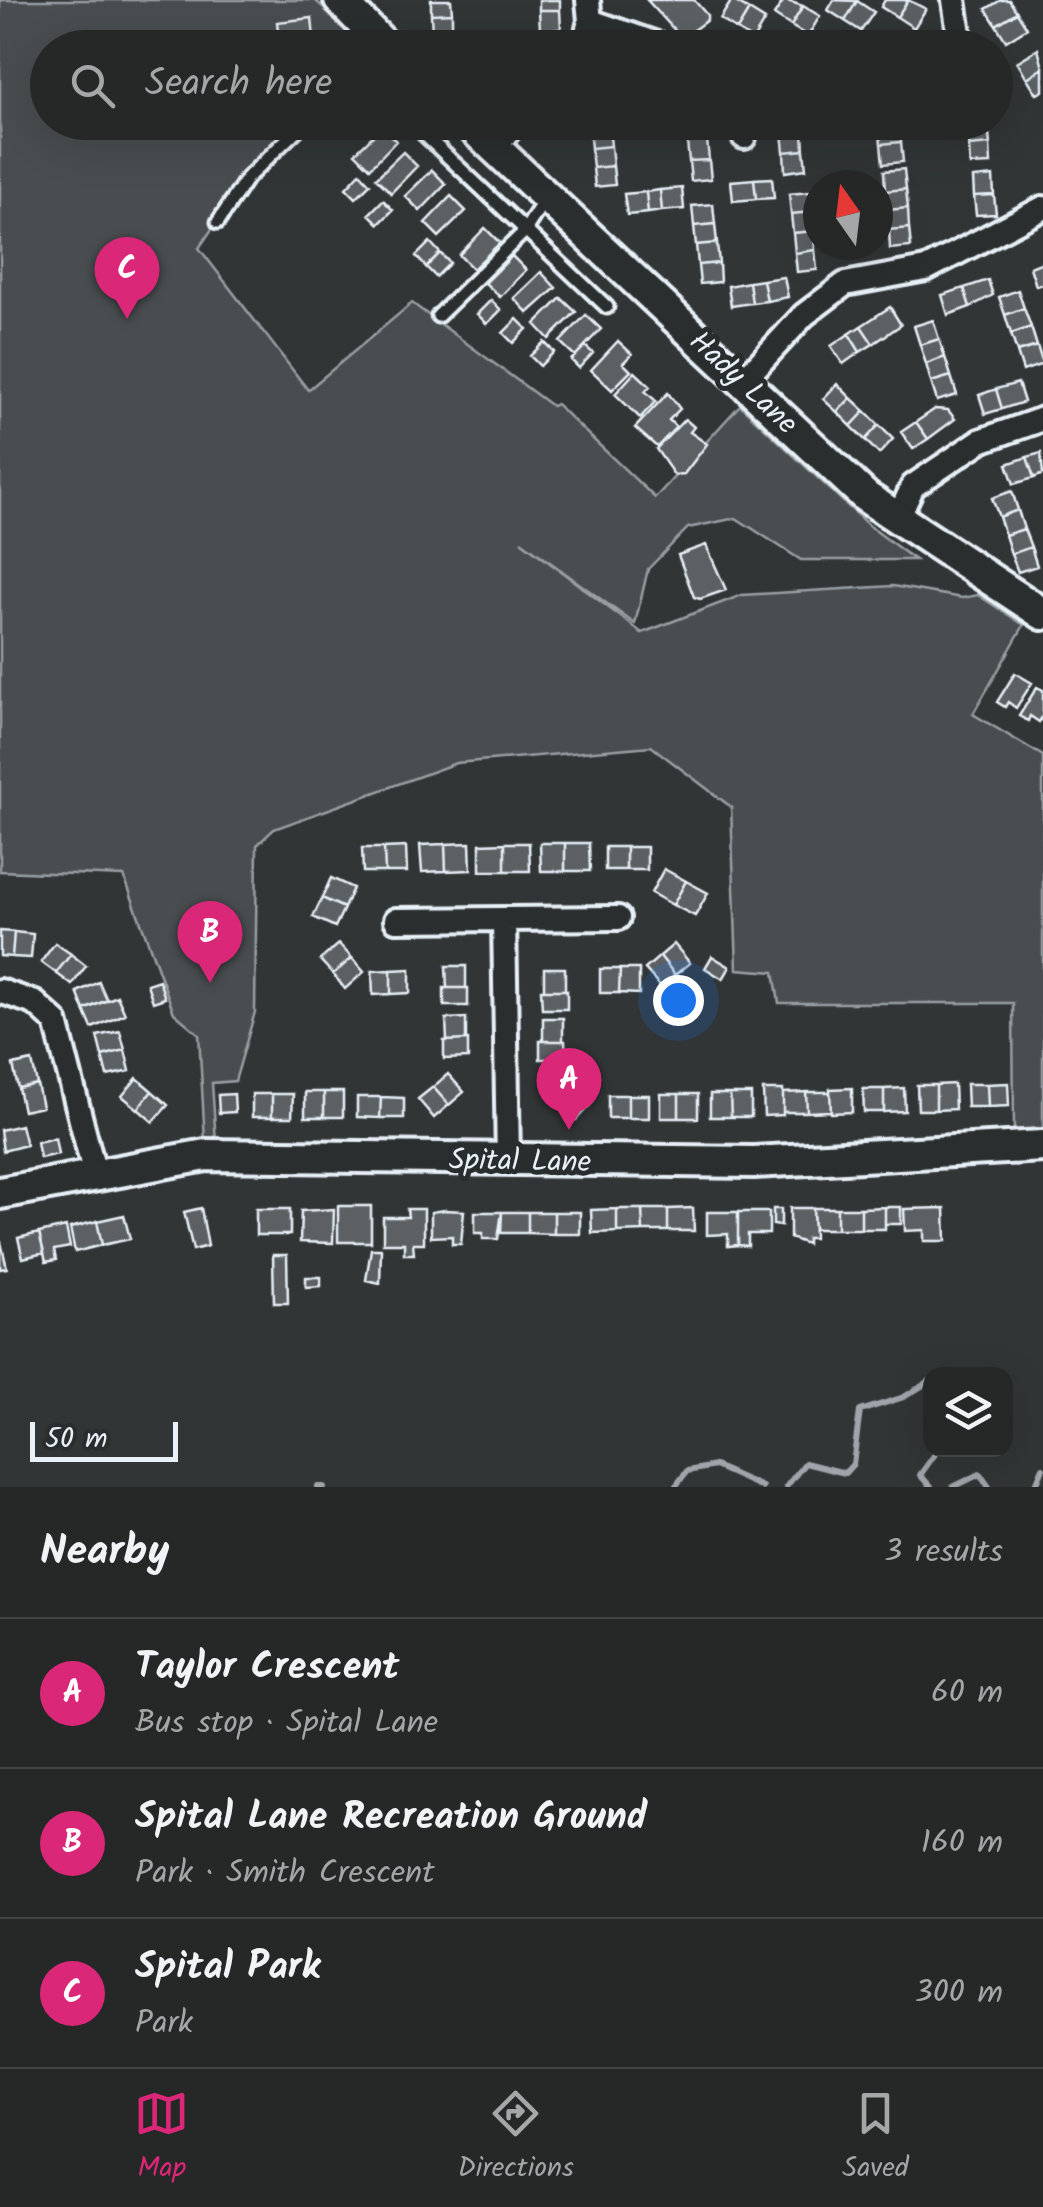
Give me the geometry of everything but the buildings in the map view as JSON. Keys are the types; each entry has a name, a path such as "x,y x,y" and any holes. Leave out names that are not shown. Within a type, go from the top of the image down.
{"street":[{"path":"340,0 369,30"},
{"path":"954,0 958,30"},
{"path":"589,10 631,30"},
{"name":"Hady Lane","path":"486,140 897,520 1043,614"},
{"path":"495,148 501,140"},
{"path":"743,381 804,316 845,284 926,269 1043,208"},
{"path":"897,520 913,486 980,441 1043,419"},
{"path":"396,920 618,918"},
{"path":"504,919 508,1160"},
{"path":"0,990 35,1003 56,1022 95,1174"},
{"name":"Spital Lane","path":"0,1193 206,1155 754,1162 1043,1146"}],"lane":[{"path":"218,222 247,178 286,140"},
{"path":"429,140 607,307"},
{"path":"438,316 524,232 546,197"}],"shaded area":[{"path":"0,0 315,0 348,30 30,30 30,140 287,140 247,178 199,248 308,390 412,303 552,406 556,404 655,498 740,405 868,525 915,560 801,560 736,518 688,528 648,569 635,624 521,541 642,633 742,595 893,586 962,598 978,595 1024,625 973,714 1043,756 1043,1131 1014,1131 1013,1003 779,1003 774,972 737,969 731,807 651,746 456,763 274,829 257,845 255,1012 235,1081 212,1083 216,1142 205,1142 199,1034 174,1013 124,876 0,871"}],"waterway":[{"path":"786,1487 805,1463 845,1473 853,1464 860,1411 904,1397 923,1385"},
{"path":"931,1487 920,1475 933,1457"},
{"path":"675,1487 687,1471 715,1466 762,1487"},
{"path":"1035,1487 1043,1468"},
{"path":"953,1487 980,1474 989,1487"},
{"path":"318,1487 324,1487"}],"place":[{"name":"Spital Park","path":"127,319"},
{"name":"Spital Lane Recreation Ground","path":"210,983"},
{"name":"Taylor Crescent","path":"569,1130"}]}
